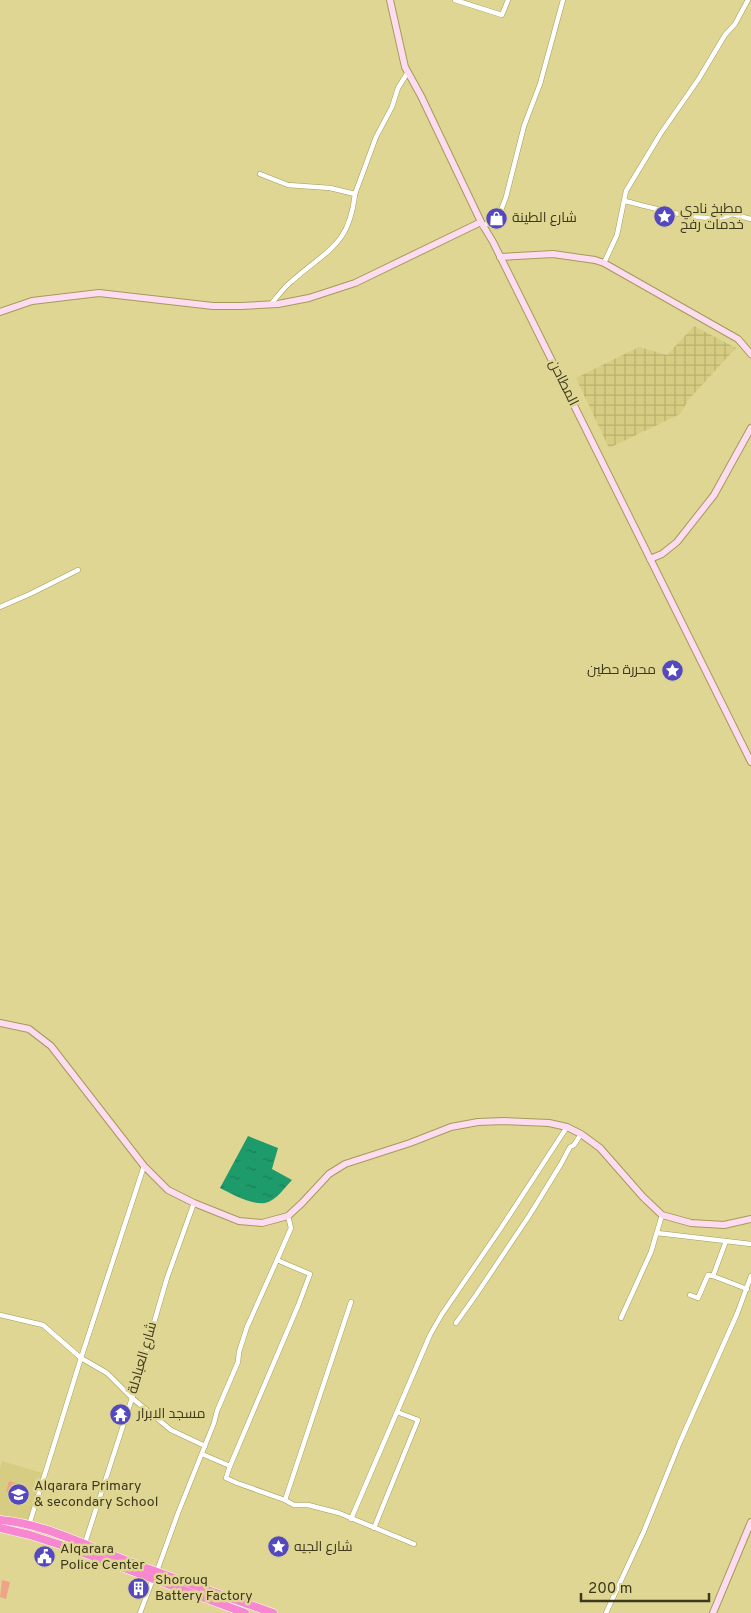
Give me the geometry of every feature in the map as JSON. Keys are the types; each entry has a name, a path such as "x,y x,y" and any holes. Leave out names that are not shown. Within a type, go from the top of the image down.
{"highway":[{"path":"0,1520 29,1525 85,1543 245,1613"},
{"path":"0,1528 30,1535 116,1565 155,1575 273,1613"},
{"path":"98,1558 96,1553 100,1550"},
{"path":"116,1565 120,1562 120,1557"}],"street":[{"name":"المطاحن","path":"390,0 404,63 408,72 482,225 500,257 751,762"},
{"path":"455,0 502,15 508,0"},
{"path":"0,312 32,301 100,293 213,306 271,304 309,298 355,283 482,225 500,213 506,197 524,126 540,84 563,0"},
{"path":"604,264 617,235 626,191 662,133 735,24 748,0"},
{"path":"271,304 290,282 341,238 353,214 355,194 376,137 392,106 398,88 408,72"},
{"path":"260,174 288,185 330,188 355,194"},
{"path":"625,202 668,212 702,217 724,218 732,214 751,219"},
{"path":"500,257 553,254 595,260 738,339 751,354"},
{"path":"650,559 662,554 677,542 714,495 751,428"},
{"path":"0,607 78,570"},
{"path":"0,1023 29,1030 51,1046 144,1166 168,1190 194,1203 239,1221 262,1223 288,1216 328,1174 345,1164 410,1143 450,1127 478,1122 504,1121 549,1123 567,1127 582,1134 600,1148 643,1197 662,1215 691,1223 716,1225 751,1219"},
{"path":"351,1519 430,1335 442,1314 567,1127"},
{"path":"456,1323 530,1216 570,1148 582,1134"},
{"path":"29,1525 144,1166"},
{"name":"شارع العبادلة","path":"85,1543 132,1398 167,1278 194,1203"},
{"path":"621,1318 651,1252 662,1215"},
{"path":"140,1613 217,1411 238,1362 239,1352 247,1327 291,1228 288,1216"},
{"path":"657,1233 751,1244"},
{"path":"713,1276 726,1242"},
{"path":"277,1260 310,1274 226,1478 294,1504 308,1505 339,1514 414,1544"},
{"path":"690,1295 698,1298 708,1275 747,1289"},
{"path":"606,1613 644,1531 751,1276"},
{"path":"285,1500 351,1302"},
{"path":"0,1315 43,1325 81,1358 107,1373 132,1398 171,1430 205,1446"},
{"path":"374,1528 418,1420 397,1412"},
{"path":"202,1454 230,1466"},
{"path":"713,1613 751,1522"}],"shaded area":[{"path":"694,326 736,348 689,399 680,414 609,448 576,378 639,347 667,355"},
{"name":"Alqarara Primary & secondary School","path":"2,1461 42,1473 29,1520 0,1515 0,1468"},
{"path":"9,1481 27,1486 24,1497 6,1492"},
{"path":"2,1580 10,1582 6,1599 0,1597"}],"water":[{"path":"248,1136 278,1148 272,1169 292,1180 277,1197 269,1202 248,1201 220,1188"}],"place":[{"name":"مطبخ نادي خدمات رفح","path":"664,217"},
{"name":"شارع الطينة","path":"496,218"},
{"name":"محررة حطين","path":"672,670"},
{"name":"مسجد الابرار","path":"121,1414"},
{"name":"Alqarara Primary & secondary School","path":"18,1494"},
{"name":"شارع الجيه","path":"278,1547"},
{"name":"Alqarara Police Center","path":"44,1557"},
{"name":"Shorouq Battery Factory","path":"139,1588"}]}
